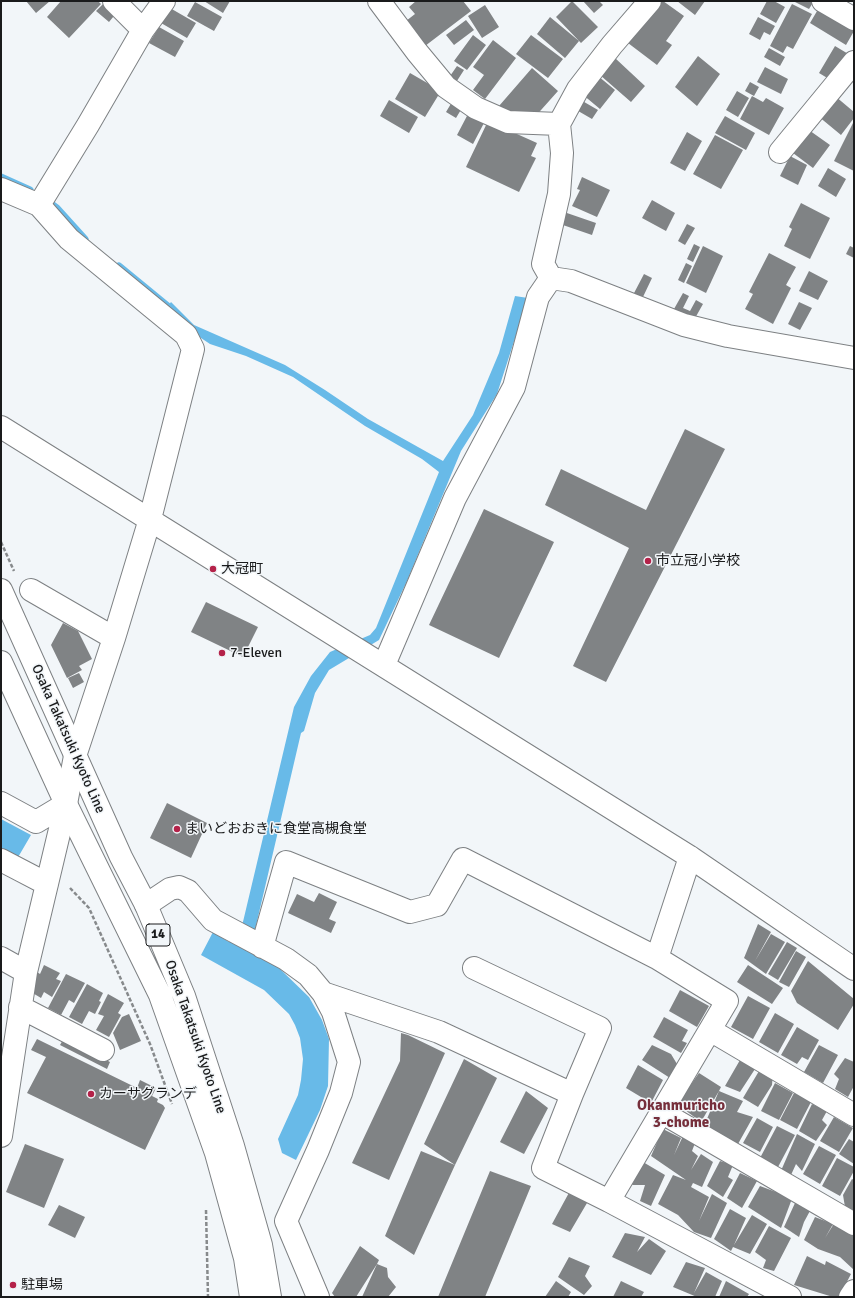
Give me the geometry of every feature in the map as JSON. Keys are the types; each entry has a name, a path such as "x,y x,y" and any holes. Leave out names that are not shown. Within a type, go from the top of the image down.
{"street":[{"path":"114,1 143,30"},
{"path":"39,205 88,125 143,30 164,1"},
{"path":"650,1 612,45 578,89 559,124 562,153 559,194 543,264 552,278 571,281 684,325 728,336 854,358"},
{"path":"823,1 854,19"},
{"path":"384,3 417,52 446,87 476,108 508,122 559,124"},
{"path":"780,152 854,62"},
{"path":"1,189 39,205 69,239 186,335 193,349 150,519 114,638 75,756 66,804 26,972 1,1136"},
{"path":"376,660 455,498 514,387 538,297 552,278"},
{"path":"1,427 690,857 854,969"},
{"name":"Osaka Takatsuki Kyoto Line","path":"1,590 121,857 146,906 184,996 233,1146 261,1245 270,1297"},
{"path":"31,590 114,638"},
{"name":"Osaka Takatsuki Kyoto Line","path":"1,662 66,804 160,995 216,1153 245,1258 251,1297"},
{"path":"1,803 36,822 66,804"},
{"path":"657,958 690,857"},
{"path":"259,945 286,862 410,912 437,905 463,859 657,958 727,1001 609,1201"},
{"path":"1,860 47,884"},
{"path":"146,906 170,889 184,889 192,894 213,920 259,945 308,975 323,993 340,1031 349,1062 341,1093 318,1150 286,1221 318,1297"},
{"path":"1,958 26,972"},
{"path":"474,968 600,1028 543,1168 609,1201 790,1297"},
{"path":"323,993 439,1032 572,1094"},
{"path":"20,1007 103,1050"},
{"path":"710,1030 854,1115"},
{"path":"661,1112 854,1224"},
{"path":"850,1297 854,1291"}],"path":[{"path":"70,887 89,908 150,1044 174,1110"},
{"path":"206,1209 208,1297"}],"water":[{"path":"515,296 528,298 497,394 461,451 407,581 379,640 329,670 315,693 304,731 301,733 255,930 253,953 279,968 309,997 322,1020 329,1039 328,1086 320,1110 296,1160 282,1153 278,1139 298,1095 301,1080 303,1059 300,1038 295,1025 289,1014 264,990 201,955 213,932 229,942 242,926 294,707 311,676 330,652 370,635 376,628 439,472 422,459 365,426 293,377 246,356 210,344 189,330 166,309 171,302 194,325 285,365 368,419 443,461 473,415 499,353"},
{"path":"1,819 31,835 17,859 1,851"}],"building":[{"path":"26,1 50,1 36,13"},
{"path":"61,1 98,1 101,4 69,38 47,17"},
{"path":"106,1 118,11 109,22 96,11"},
{"path":"204,1 230,1 223,13"},
{"path":"416,1 463,1 471,11 425,46 406,21 415,14 409,7"},
{"path":"572,1 598,27 581,43 556,17"},
{"path":"583,1 599,1 603,5 594,13"},
{"path":"659,1 663,1 684,16 666,41 672,45 657,65 628,43"},
{"path":"677,1 705,1 695,15"},
{"path":"767,1 774,1 785,7 776,23 760,14"},
{"path":"793,1 814,1 809,9"},
{"path":"195,2 222,17 214,31 187,16"},
{"path":"792,4 812,14 793,49 787,46 783,53 770,46"},
{"path":"485,5 499,27 482,38 468,16"},
{"path":"820,6 854,27 854,31 846,45 810,23"},
{"path":"170,8 196,23 187,38 161,23"},
{"path":"550,17 579,41 565,58 537,34"},
{"path":"758,17 775,26 770,35 764,32 760,40 749,34"},
{"path":"466,20 474,30 454,45 446,35"},
{"path":"159,27 184,41 175,57 149,43"},
{"path":"473,35 486,45 467,70 454,61"},
{"path":"531,35 563,59 548,78 516,54"},
{"path":"493,40 516,58 485,99 473,90 484,75 473,67"},
{"path":"835,46 850,55 834,82 819,73"},
{"path":"769,48 785,57 780,66 764,57"},
{"path":"698,56 720,74 697,106 675,87"},
{"path":"615,58 645,86 631,102 600,75"},
{"path":"457,66 464,70 455,84 448,79"},
{"path":"765,67 788,79 781,94 757,82"},
{"path":"532,68 558,91 533,119 508,115 499,106"},
{"path":"410,73 441,91 425,117 395,99"},
{"path":"598,76 615,90 600,109 582,94"},
{"path":"750,82 759,87 754,96 745,91"},
{"path":"737,91 749,98 738,117 726,110"},
{"path":"752,96 763,102 766,98 784,108 769,135 740,119"},
{"path":"835,96 854,112 854,118 841,135 818,116"},
{"path":"455,97 465,103 456,118 446,112"},
{"path":"579,99 598,110 592,119 573,108"},
{"path":"389,100 418,117 409,133 380,116"},
{"path":"468,114 484,123 473,144 457,135"},
{"path":"725,116 755,133 746,150 715,133"},
{"path":"488,121 537,143 531,156 536,158 519,192 466,167"},
{"path":"854,121 854,171 834,161"},
{"path":"806,128 830,145 813,168 789,150"},
{"path":"687,132 702,141 685,171 670,163"},
{"path":"715,135 743,150 721,189 693,174"},
{"path":"790,156 807,165 798,185 780,176"},
{"path":"828,168 846,179 836,197 818,186"},
{"path":"582,177 610,190 597,217 572,206 580,190 577,189"},
{"path":"652,200 675,213 666,231 642,218"},
{"path":"801,203 830,218 810,259 784,246 792,229 789,227"},
{"path":"564,212 596,223 592,235 560,224"},
{"path":"687,224 695,228 685,245 678,241"},
{"path":"694,244 700,247 693,262 687,259"},
{"path":"703,246 723,256 706,293 686,283"},
{"path":"850,246 854,248 854,258 846,254"},
{"path":"769,253 796,267 786,285 791,288 773,324 745,309 753,294 749,292"},
{"path":"686,263 692,266 684,283 678,280"},
{"path":"809,271 828,281 818,300 799,291"},
{"path":"644,274 652,278 642,299 633,295"},
{"path":"683,293 689,296 683,308 690,311 696,300 703,304 694,320 674,309"},
{"path":"799,302 812,308 800,330 788,324"},
{"name":"市立冠小学校","path":"685,429 725,449 606,682 573,666 629,548 545,505 561,469 646,510"},
{"path":"484,509 554,542 499,658 429,625"},
{"path":"206,602 258,627 243,657 191,632"},
{"path":"63,623 78,631 92,659 79,666 82,670 67,678 51,645"},
{"path":"79,673 84,682 73,688 68,678"},
{"path":"167,803 207,823 191,858 150,838"},
{"path":"319,893 337,902 329,919 336,922 331,933 288,913 297,894 314,902"},
{"path":"758,924 771,932 755,961 771,934 785,942 766,974 744,958"},
{"path":"787,942 797,948 778,980 768,974"},
{"path":"796,951 806,957 789,987 779,982"},
{"path":"808,961 854,999 854,1004 838,1030 797,1003 791,991"},
{"path":"44,965 60,973 56,979 61,981 52,997 44,992 41,998 31,992 37,972 40,974"},
{"path":"748,965 783,988 772,1004 737,982"},
{"path":"66,974 85,983 74,1003 69,1000 61,1015 48,1008"},
{"path":"87,984 103,993 99,1001 101,1002 95,1014 89,1011 82,1024 69,1017"},
{"path":"680,990 709,1006 697,1027 669,1011"},
{"path":"108,994 124,1003 118,1013 121,1015 109,1037 96,1030 104,1016 98,1014"},
{"path":"748,996 770,1008 753,1039 731,1027"},
{"path":"775,1013 794,1024 778,1053 759,1042"},
{"path":"129,1014 141,1041 120,1050 113,1033 122,1017"},
{"path":"664,1017 688,1030 682,1041 687,1043 681,1053 653,1037"},
{"path":"797,1027 819,1040 808,1060 802,1057 797,1064 781,1055"},
{"path":"401,1033 445,1053 389,1180 352,1163 400,1061"},
{"path":"64,1038 110,1062 107,1069 60,1045"},
{"name":"カーサグランデ","path":"37,1039 137,1088 140,1080 156,1088 152,1096 158,1099 157,1102 165,1108 145,1150 27,1093 46,1057 31,1050"},
{"path":"652,1045 671,1054 677,1064 670,1078 642,1060"},
{"path":"819,1045 838,1055 823,1083 804,1072"},
{"path":"845,1058 854,1062 854,1086 848,1097 835,1089 839,1079 834,1074"},
{"path":"464,1059 497,1078 455,1165 424,1144"},
{"path":"740,1060 755,1069 740,1092 725,1086"},
{"path":"638,1065 663,1080 651,1103 626,1088"},
{"path":"762,1066 773,1073 772,1085 758,1107 743,1098"},
{"path":"699,1073 721,1087 701,1122 677,1104"},
{"path":"775,1083 793,1093 779,1120 761,1111"},
{"path":"526,1091 548,1108 524,1154 500,1142"},
{"path":"719,1091 743,1101 737,1112 753,1117 738,1144 703,1128"},
{"path":"794,1093 811,1102 797,1129 780,1120"},
{"path":"812,1104 827,1111 822,1120 827,1125 816,1141 799,1131"},
{"path":"834,1117 853,1128 839,1152 820,1141"},
{"path":"757,1118 773,1127 760,1152 743,1143"},
{"path":"777,1126 795,1135 778,1167 760,1158"},
{"path":"663,1129 681,1138 674,1155 684,1134 697,1138 692,1151 698,1156 691,1170 701,1154 713,1162 702,1187 693,1183 691,1187 709,1197 699,1221 712,1194 727,1203 711,1238 694,1232 678,1215 658,1204 673,1175 686,1180 651,1156"},
{"path":"797,1134 815,1144 802,1171 796,1164 791,1175 780,1173"},
{"path":"849,1139 854,1142 854,1164 839,1154"},
{"path":"25,1144 64,1159 44,1208 6,1192"},
{"path":"819,1146 836,1155 820,1184 803,1174"},
{"path":"421,1151 455,1165 414,1255 385,1236"},
{"path":"837,1158 854,1167 854,1171 840,1196 822,1186"},
{"path":"720,1161 733,1165 728,1177 733,1180 723,1197 707,1186"},
{"path":"643,1162 665,1175 651,1206 640,1201 645,1185 632,1185"},
{"path":"490,1171 531,1186 485,1297 438,1297"},
{"path":"740,1173 757,1181 742,1208 727,1198"},
{"path":"852,1179 854,1180 854,1212 845,1207 843,1195"},
{"path":"760,1186 776,1192 778,1189 793,1196 781,1228 748,1207"},
{"path":"571,1189 587,1203 570,1232 552,1224"},
{"path":"795,1203 811,1209 804,1222 799,1237 784,1227"},
{"path":"59,1205 85,1217 75,1238 48,1225"},
{"path":"730,1209 746,1218 734,1245 752,1215 767,1224 750,1254 733,1247 731,1251 714,1239"},
{"path":"815,1217 833,1224 825,1238 835,1222 854,1234 854,1270 840,1257 818,1249 804,1240"},
{"path":"769,1226 791,1238 774,1271 763,1268 766,1260 755,1252"},
{"path":"625,1233 645,1237 637,1252 649,1239 666,1251 651,1275 612,1257"},
{"path":"360,1246 379,1260 356,1297 335,1297 332,1293"},
{"path":"807,1256 825,1265 826,1261 851,1274 839,1297 833,1297 794,1285"},
{"path":"569,1257 590,1266 585,1276 592,1286 584,1295 558,1277"},
{"path":"686,1262 705,1268 694,1293 706,1272 722,1281 715,1297 697,1297 673,1287"},
{"path":"377,1264 387,1268 388,1277 396,1287 388,1297 362,1297"},
{"path":"556,1281 571,1292 568,1297 545,1297"},
{"path":"621,1281 644,1292 641,1297 613,1297"},
{"path":"726,1281 749,1294 747,1297 719,1297"}],"waterway":[{"path":"1,177 30,190"},
{"path":"49,202 57,208 85,239"},
{"path":"119,266 175,312"}],"place":[{"name":"市立冠小学校","path":"648,561"},
{"name":"大冠町","path":"213,569"},
{"name":"7-Eleven","path":"222,653"},
{"name":"まいどおおきに食堂高槻食堂","path":"177,829"},
{"name":"カーサグランデ","path":"91,1094"},
{"name":"駐車場","path":"13,1285"}],"district":[{"name":"Okanmuricho 3-chome","path":"681,1114"}]}
